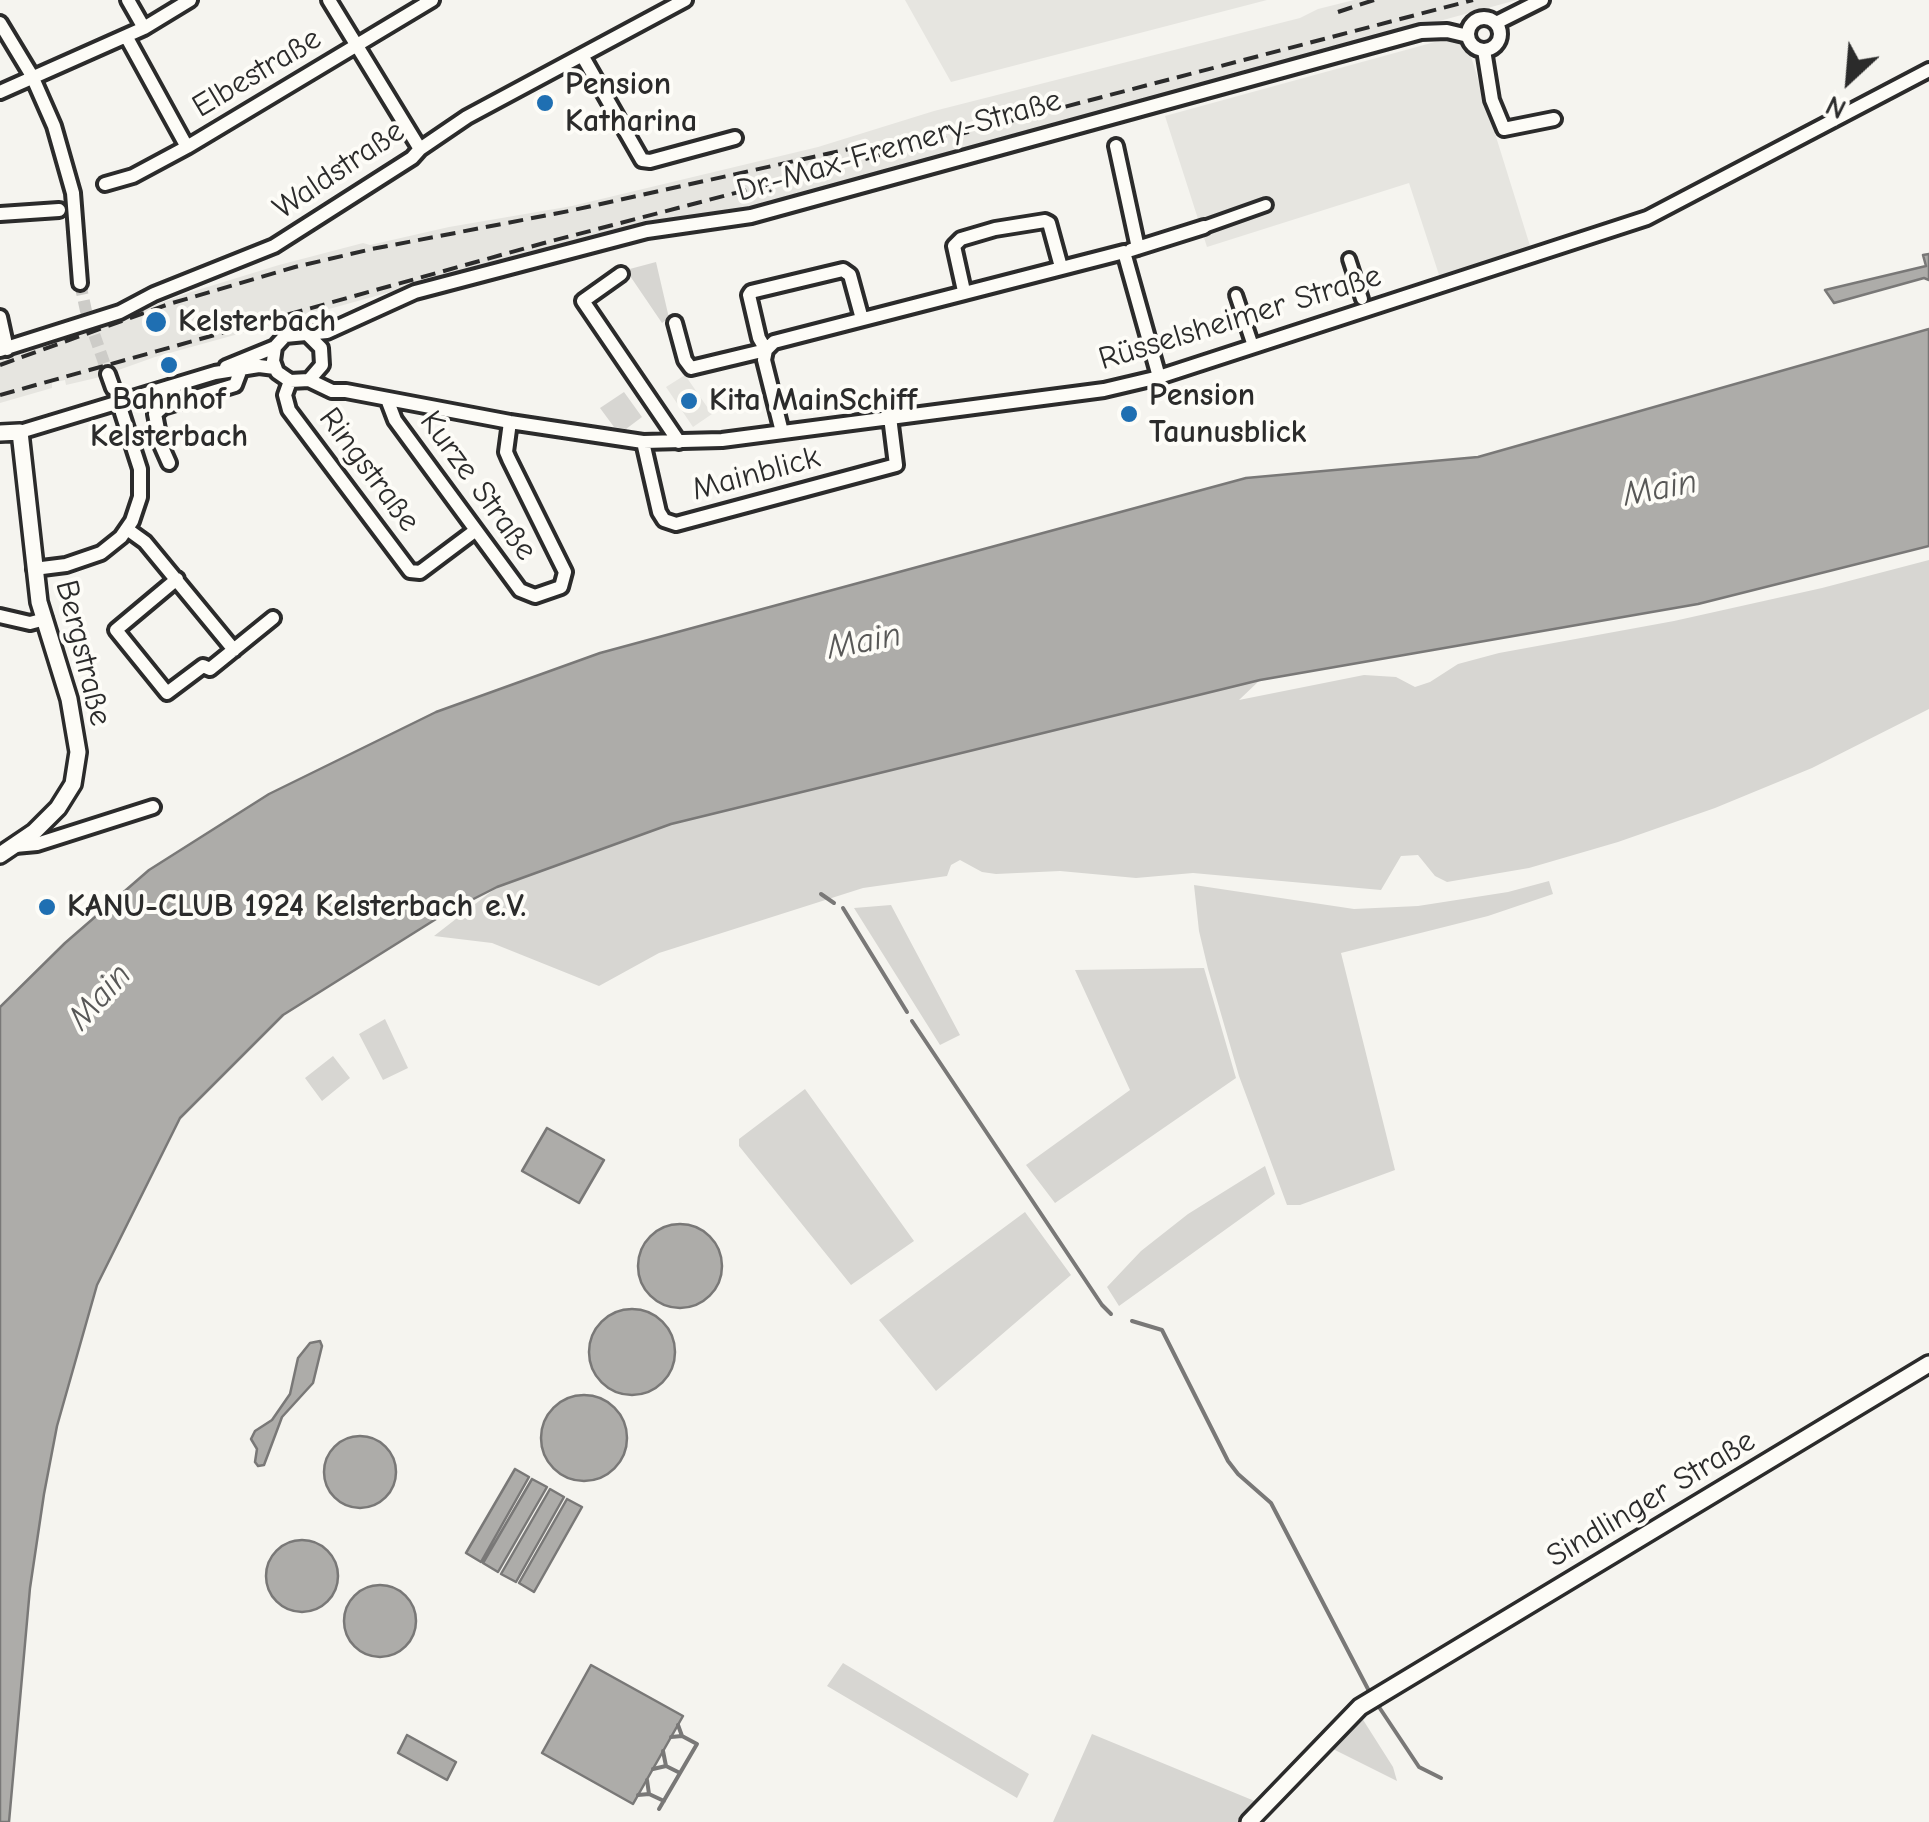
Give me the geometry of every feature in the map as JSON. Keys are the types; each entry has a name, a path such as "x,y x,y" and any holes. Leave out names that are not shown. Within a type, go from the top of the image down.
{"street":[{"path":"128,0 144,28"},
{"path":"0,92 144,28 190,0"},
{"path":"329,0 420,149"},
{"name":"Elbestraße","path":"105,184 134,176 432,0"},
{"name":"Waldstraße","path":"4,349 120,312 248,254 259,254 347,201 468,117 583,56 661,5 685,0"},
{"path":"1496,23 1542,0"},
{"path":"1477,19 1496,23 1496,45 1484,50 1474,46 1468,28 1477,19"},
{"path":"0,23 50,114 70,177 80,283"},
{"name":"Dr.-Max-Fremery-Straße","path":"308,334 349,323 415,292 628,236 751,216 1421,32 1447,31 1468,36"},
{"path":"126,36 187,146"},
{"path":"1484,50 1492,100 1504,129 1554,119"},
{"path":"583,56 642,160 735,138"},
{"name":"Rüsselsheimer Straße","path":"309,380 332,391 643,442 782,432 1104,390 1160,376 1647,218 1929,70"},
{"path":"1116,146 1131,250 1160,376"},
{"path":"675,324 685,360 692,368 766,350 774,342 1131,250 1266,204"},
{"path":"0,214 59,210"},
{"path":"964,291 954,246 995,228 1036,220 1049,223 1061,267"},
{"path":"1349,259 1362,299"},
{"path":"782,432 764,360 766,350 758,338 751,292 843,270 850,275 862,319"},
{"path":"621,274 584,301 679,442"},
{"path":"1236,295 1253,346"},
{"path":"0,317 4,349"},
{"name":"Dr.-Max-Fremery-Straße","path":"321,348 349,323"},
{"path":"0,433 20,432 215,373 275,348 292,333 308,334 321,348 322,372 346,391"},
{"path":"275,348 276,368"},
{"path":"215,373 259,366 276,368 290,381 309,380 322,365"},
{"path":"170,463 154,418 157,412 176,402 235,385 241,369"},
{"path":"108,374 113,388"},
{"name":"Ringstraße","path":"290,381 285,395 290,410 410,570 420,572 476,530"},
{"name":"Kurze Straße","path":"387,399 395,420 520,590 535,596 561,586 565,572 508,459 510,422"},
{"path":"34,569 90,558 110,548 127,529 137,509 141,484 122,413"},
{"name":"Mainblick","path":"643,442 659,512 668,523 676,524 896,464 890,417"},
{"name":"Bergstraße","path":"6,851 34,832 58,808 78,767 78,743 34,569 20,432"},
{"path":"127,529 145,542 234,650"},
{"path":"176,579 119,627 117,635 167,694 203,666 210,669 273,618"},
{"path":"0,616 30,622 45,619"},
{"path":"6,851 154,807"},
{"name":"Sindlinger Straße","path":"1249,1822 1360,1707 1929,1364"}],"shaded area":[{"path":"905,0 1267,0 951,82"},
{"path":"1354,0 1517,0 744,213 631,229 481,267 155,357 96,378 66,385 65,380 52,383 52,388 0,403 0,360 279,265 363,243 370,245 572,206 818,147 934,111 1300,18"},
{"path":"1464,34 1531,249 1440,278 1409,183 1207,247 1165,116"},
{"path":"656,262 669,318 662,323 626,270"},
{"name":"Kita MainSchiff","path":"685,375 712,414 693,427 666,387"},
{"path":"624,392 642,417 626,429 614,427 600,408"},
{"path":"1929,560 1929,709 1812,768 1715,808 1529,868 1447,882 1435,876 1418,855 1401,856 1381,890 1193,873 1136,878 1060,871 996,874 982,872 960,860 951,865 947,876 863,888 659,953 599,986 492,943 434,936 497,887 671,824 1260,680 1239,700 1364,675 1396,677 1415,687 1458,664 1499,653 1674,621"},
{"path":"1549,881 1553,894 1488,916 1341,953 1395,1170 1300,1205 1287,1205 1239,1076 1199,931 1194,885 1354,909 1418,906 1508,892"},
{"path":"891,905 960,1035 940,1045 854,908"},
{"path":"1204,968 1236,1078 1055,1203 1026,1165 1130,1090 1075,970"},
{"path":"385,1019 408,1068 383,1080 359,1034"},
{"path":"333,1056 350,1078 322,1101 305,1078"},
{"path":"805,1089 914,1241 851,1285 739,1146 739,1139"},
{"path":"1265,1166 1275,1194 1119,1306 1107,1287 1141,1251 1188,1214"},
{"path":"1025,1212 1071,1275 936,1391 879,1320"},
{"path":"843,1663 1029,1774 1017,1798 827,1686"},
{"path":"1360,1715 1393,1767 1397,1781 1329,1747"},
{"path":"1092,1734 1257,1802 1239,1822 1053,1822"}],"water":[{"path":"1929,254 1929,280 1924,278 1834,303 1825,290 1926,266 1923,255"},
{"name":"Main","path":"1929,329 1929,546 1698,604 1260,680 671,824 497,887 444,914 283,1015 180,1118 97,1285 57,1426 44,1494 30,1588 9,1822 0,1822 0,1007 65,943 149,870 269,794 436,712 600,653 1246,478 1478,457"},
{"path":"547,1128 604,1160 579,1203 522,1171"},
{"path":"680,1224 696,1227 710,1236 719,1250 719,1282 710,1296 696,1305 680,1308 664,1305 650,1296 641,1282 638,1266 641,1250 650,1236 664,1227"},
{"path":"632,1309 656,1316 668,1328 675,1352 668,1376 656,1388 632,1395 608,1388 596,1376 589,1352 596,1328 608,1316"},
{"path":"320,1341 313,1383 282,1417 264,1465 258,1466 257,1449 251,1439 255,1431 272,1420 290,1394 298,1358 310,1343"},
{"path":"584,1395 601,1398 620,1414 627,1438 624,1455 608,1474 584,1481 567,1478 548,1462 541,1438 544,1421 560,1402"},
{"path":"360,1436 385,1447 396,1472 385,1497 360,1508 335,1497 324,1472 335,1447"},
{"path":"515,1469 529,1477 481,1562 466,1553"},
{"path":"532,1479 547,1487 498,1572 483,1563"},
{"path":"550,1489 564,1497 516,1582 501,1574"},
{"path":"567,1499 582,1507 534,1592 519,1583"},
{"path":"302,1540 327,1551 338,1576 327,1601 302,1612 277,1601 266,1576 277,1551"},
{"path":"380,1585 394,1587 406,1595 414,1607 414,1635 406,1647 394,1655 380,1657 366,1655 354,1647 346,1635 344,1621 346,1607 354,1595 366,1587"},
{"path":"591,1665 683,1716 633,1804 542,1753"},
{"path":"407,1735 456,1762 447,1780 398,1753"}],"waterway":[{"path":"821,894 834,903"},
{"path":"843,908 907,1012"},
{"path":"912,1021 1111,1314"},
{"path":"1132,1321 1162,1330 1228,1461 1271,1503 1369,1691"},
{"path":"1377,1704 1419,1767 1441,1778"},
{"path":"678,1725 682,1736"},
{"path":"659,1809 697,1744 682,1736 671,1737"},
{"path":"663,1751 666,1766"},
{"path":"653,1769 666,1766 680,1773"},
{"path":"647,1780 649,1794"},
{"path":"638,1795 649,1794 664,1801"}],"tunnel":[{"path":"80,283 108,374"}],"railway":[{"path":"1338,12 1374,0"},
{"path":"0,395 544,243 1473,0"},
{"path":"0,365 169,304 295,267 867,145"}],"place":[{"name":"Pension Katharina","path":"545,103"},
{"name":"Kelsterbach","path":"156,322"},
{"name":"Bahnhof Kelsterbach","path":"169,365"},
{"name":"Kita MainSchiff","path":"689,401"},
{"name":"Pension Taunusblick","path":"1129,414"},
{"name":"KANU-CLUB 1924 Kelsterbach e.V.","path":"47,907"}]}
